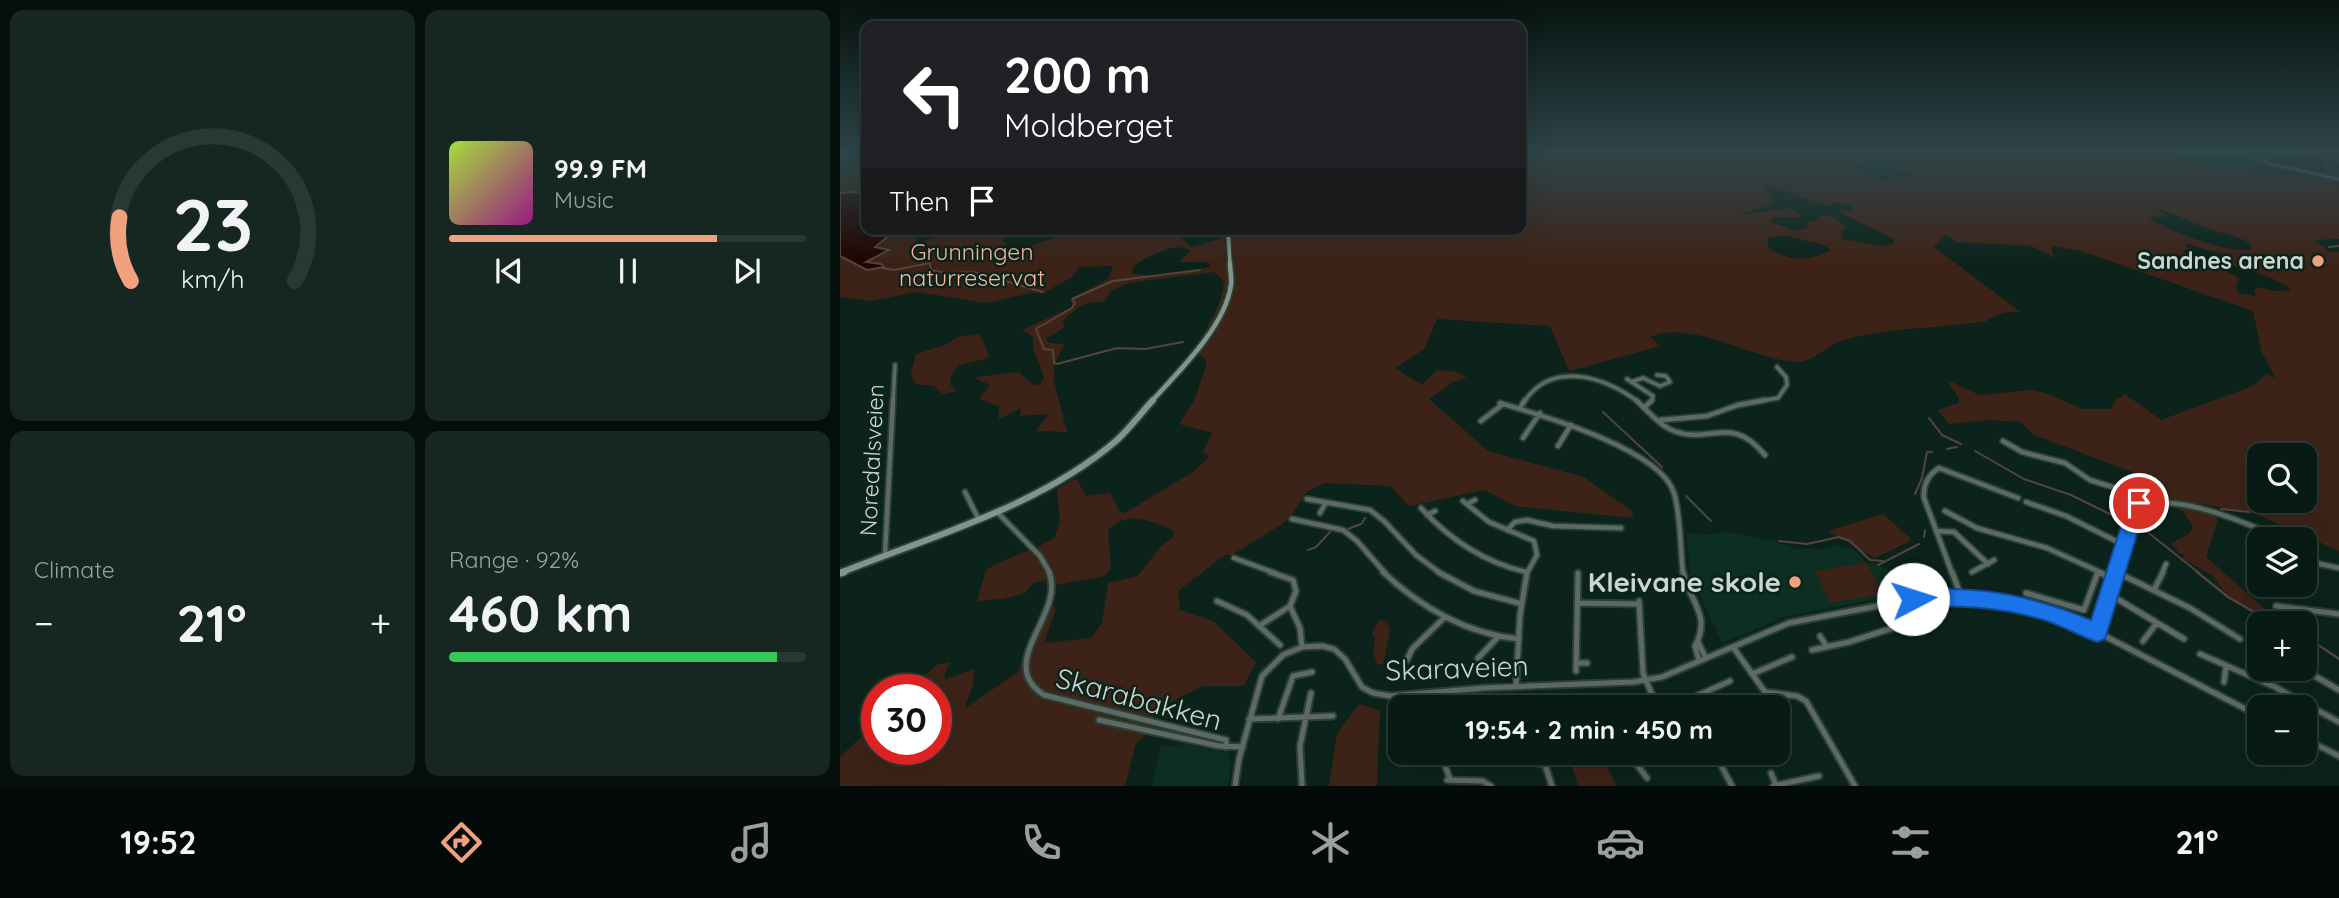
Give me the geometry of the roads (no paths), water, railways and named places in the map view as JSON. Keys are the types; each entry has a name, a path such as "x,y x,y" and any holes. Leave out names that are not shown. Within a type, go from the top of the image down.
{"main road":[{"name":"Noredalsveien","path":"840,573 997,512 1066,477 1108,447 1142,415 1202,344 1218,320 1230,289 1228,235"}],"street":[{"name":"Noredalsveien","path":"885,556 895,365"},
{"path":"1661,420 1707,416 1738,405 1778,398 1787,385 1785,376 1777,367"},
{"path":"1645,407 1652,401 1653,396 1629,381 1643,377 1660,386 1670,382 1666,376 1657,375"},
{"path":"1520,408 1538,385 1569,377 1606,382 1645,407 1671,430 1679,433 1716,431 1740,434 1756,442 1765,455"},
{"path":"1481,421 1502,403 1540,413 1624,449 1658,474 1674,492 1684,575 1703,622 1695,646 1703,660"},
{"path":"1523,438 1540,413"},
{"path":"1558,446 1571,425"},
{"path":"2003,441 2022,452 2065,463 2090,480 2122,490 2143,506"},
{"path":"1961,596 1922,491 1936,469 2018,498"},
{"path":"965,492 979,520"},
{"path":"1307,499 1325,505 1356,505 1371,510 1411,550 1440,573 1482,593 1522,604"},
{"path":"1475,500 1465,503 1489,522 1529,538 1537,544 1538,555 1526,572 1516,687"},
{"path":"2026,502 2066,516 2124,545"},
{"path":"2097,632 2135,512 2143,506 2163,503 2214,511 2253,527"},
{"path":"1320,513 1325,505"},
{"path":"1421,508 1460,545 1499,565 1526,572"},
{"path":"1945,510 1977,528 2040,545 2114,579"},
{"path":"1427,515 1435,511"},
{"name":"Skarabakken","path":"997,512 1005,524 1041,557 1052,578 1049,607 1026,660 1026,674 1031,687 1044,695 1226,740 1226,747"},
{"path":"1292,519 1330,525 1349,534 1397,585 1445,617 1499,636 1519,639"},
{"path":"1507,530 1515,522 1527,520 1553,526 1621,528"},
{"path":"1936,531 1954,532 1991,562 1972,572"},
{"path":"1234,558 1293,580 1297,591 1290,606 1259,626"},
{"path":"2317,562 2339,569"},
{"path":"2154,590 2166,564"},
{"path":"2084,610 2098,571"},
{"path":"2116,572 2241,639"},
{"path":"1576,671 1578,573"},
{"path":"2026,593 2084,610 2089,617"},
{"path":"2109,594 2184,639"},
{"name":"Skaraveien","path":"1302,647 1315,645 1334,649 1345,659 1362,687 1373,693 1402,695 1646,681 1789,624 1924,597 1961,596 2022,605 2097,632 2247,710"},
{"path":"1217,601 1240,610 1280,645"},
{"path":"1578,604 1639,602 1646,681 1652,695"},
{"path":"1812,650 1902,625 1904,617 1896,602"},
{"path":"1235,786 1249,719 1262,676 1283,655 1302,647 1300,628 1290,606"},
{"path":"2276,606 2339,614"},
{"path":"1407,660 1412,649 1445,617"},
{"path":"2143,641 2157,623"},
{"path":"1478,658 1499,636"},
{"path":"1820,636 1827,648"},
{"path":"1733,647 1751,675 1768,694 1797,694 1806,701 1855,786"},
{"path":"2200,654 2287,695"},
{"path":"1751,675 1791,657"},
{"path":"1576,663 1587,663"},
{"path":"2224,682 2225,666"},
{"path":"1278,719 1293,676 1312,672"},
{"path":"2317,677 2339,690"},
{"path":"1699,695 1730,681"},
{"path":"1451,691 1451,695"},
{"path":"1303,786 1299,755 1311,694"},
{"path":"2317,710 2339,722"},
{"path":"1249,719 1333,716"},
{"name":"Skarabakken","path":"1099,720 1226,747 1243,747"},
{"path":"2317,745 2339,757"},
{"path":"1444,765 1449,780 1483,781 1492,786"},
{"path":"1545,765 1552,786"},
{"path":"1637,765 1647,778"},
{"path":"1721,765 1732,786"},
{"path":"1771,773 1774,786 1819,776"}],"waterway":[{"path":"2329,247 2339,246"},
{"path":"882,268 894,270 930,263 931,270 945,273 974,272 1043,292"},
{"path":"1183,342 1145,349 1117,348 1057,364 1054,363 1053,350 1044,349 1036,329 1072,308 1075,303 1072,299 1113,281 1200,270"},
{"path":"1603,412 1662,467"},
{"path":"1929,418 1942,435 1961,444"},
{"path":"1947,449 1957,447"},
{"path":"1975,451 2024,479 2071,495 2122,520"},
{"path":"1915,494 1922,478 1927,452 1932,452"},
{"path":"1686,496 1711,521"},
{"path":"2221,509 2247,512"},
{"path":"1362,523 1365,518"},
{"path":"1348,529 1361,524"},
{"path":"1924,537 1925,530"},
{"path":"2145,530 2199,573"},
{"path":"1308,550 1316,547 1331,531"},
{"path":"1779,541 1807,544 1839,537 1850,541 1870,560 1883,561"},
{"path":"1878,565 1919,544"},
{"path":"2197,572 2228,597 2252,611"},
{"path":"2317,644 2339,659"}],"place":[{"name":"Sandnes arena","path":"2318,261"},
{"name":"Kleivane skole","path":"1795,582"}],"park label":[{"name":"Grunningen naturreservat","path":"972,265"}]}
